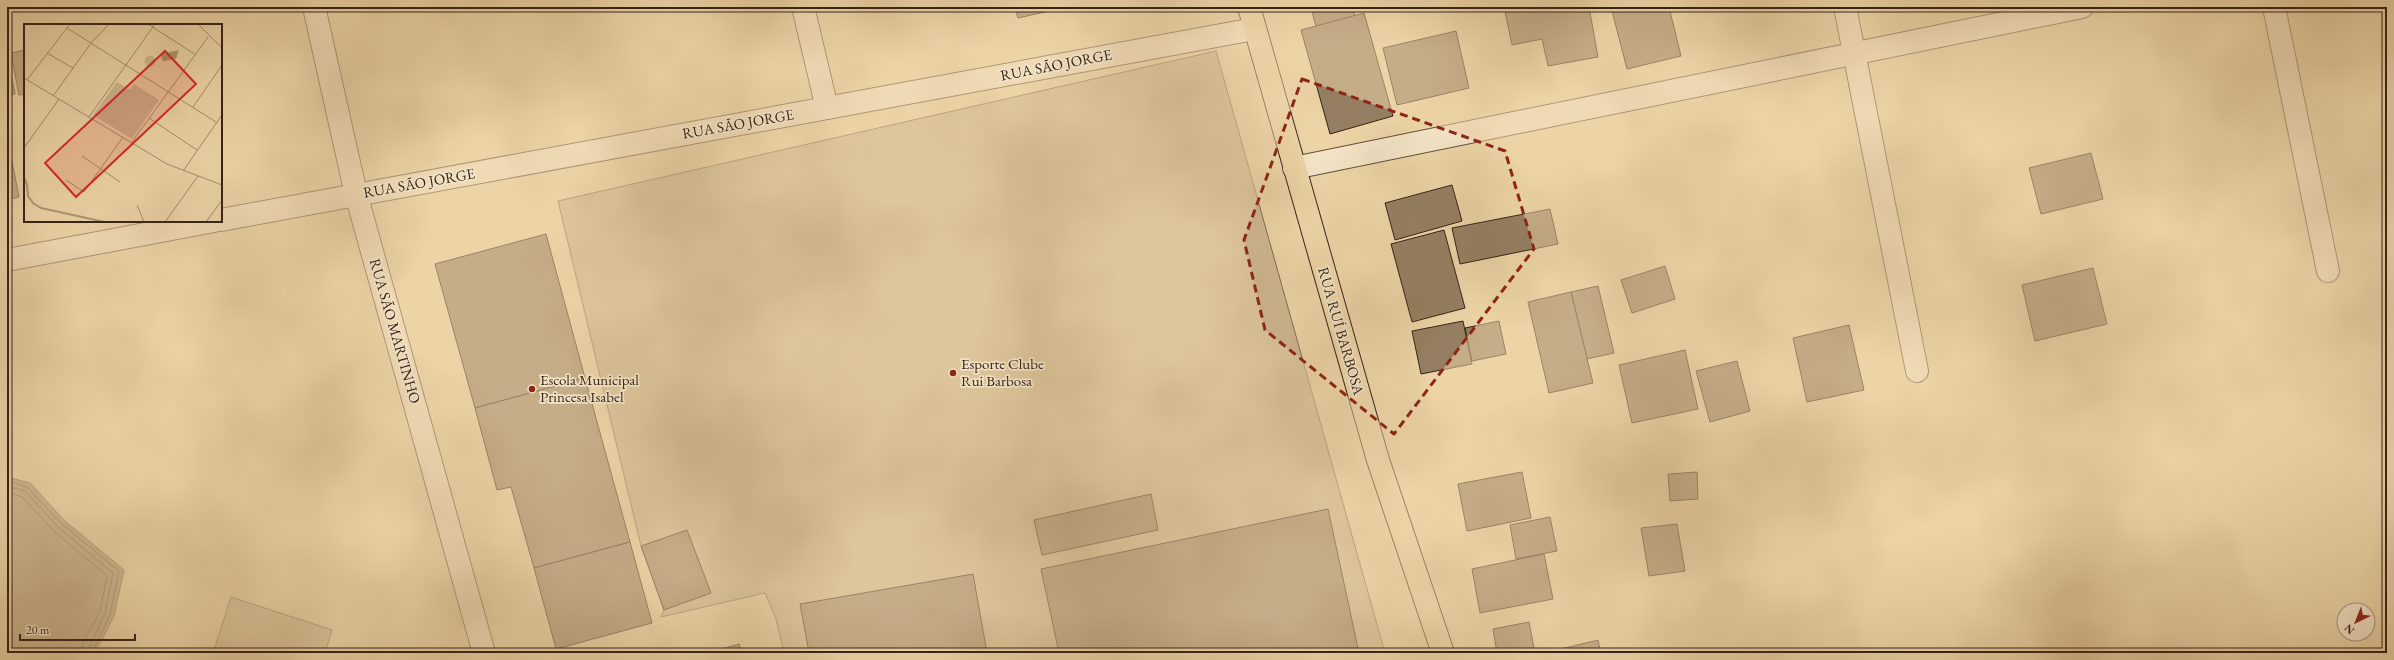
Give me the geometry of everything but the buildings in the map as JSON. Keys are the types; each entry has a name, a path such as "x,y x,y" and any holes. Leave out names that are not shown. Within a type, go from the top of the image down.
{"main road":[{"name":"RUA RUÍ BARBOSA","path":"1249,7 1378,460 1443,653"}],"street":[{"name":"RUA SÃO MARTINHO","path":"314,7 356,194 484,653"},
{"path":"803,7 827,108"},
{"path":"1845,7 1917,371"},
{"path":"1294,168 2082,7"},
{"path":"2274,7 2328,271"},
{"name":"RUA SÃO JORGE","path":"222,220 1254,28"},
{"path":"7,260 209,222"}],"highlighted area":[{"path":"1302,79 1505,151 1534,249 1394,434 1265,330 1244,240"}],"shaded area":[{"name":"Esporte Clube Rui Barbosa","path":"1216,51 1385,653 784,653 776,619 765,593 661,617 664,610 641,546 558,201"},
{"path":"231,597 332,630 325,653 213,653"}],"water":[{"path":"7,477 30,483 65,521 124,570 114,616 95,653 25,653 7,647"}],"place":[{"name":"Esporte Clube Rui Barbosa","path":"953,373"},
{"name":"Escola Municipal Princesa Isabel","path":"532,389"}]}
